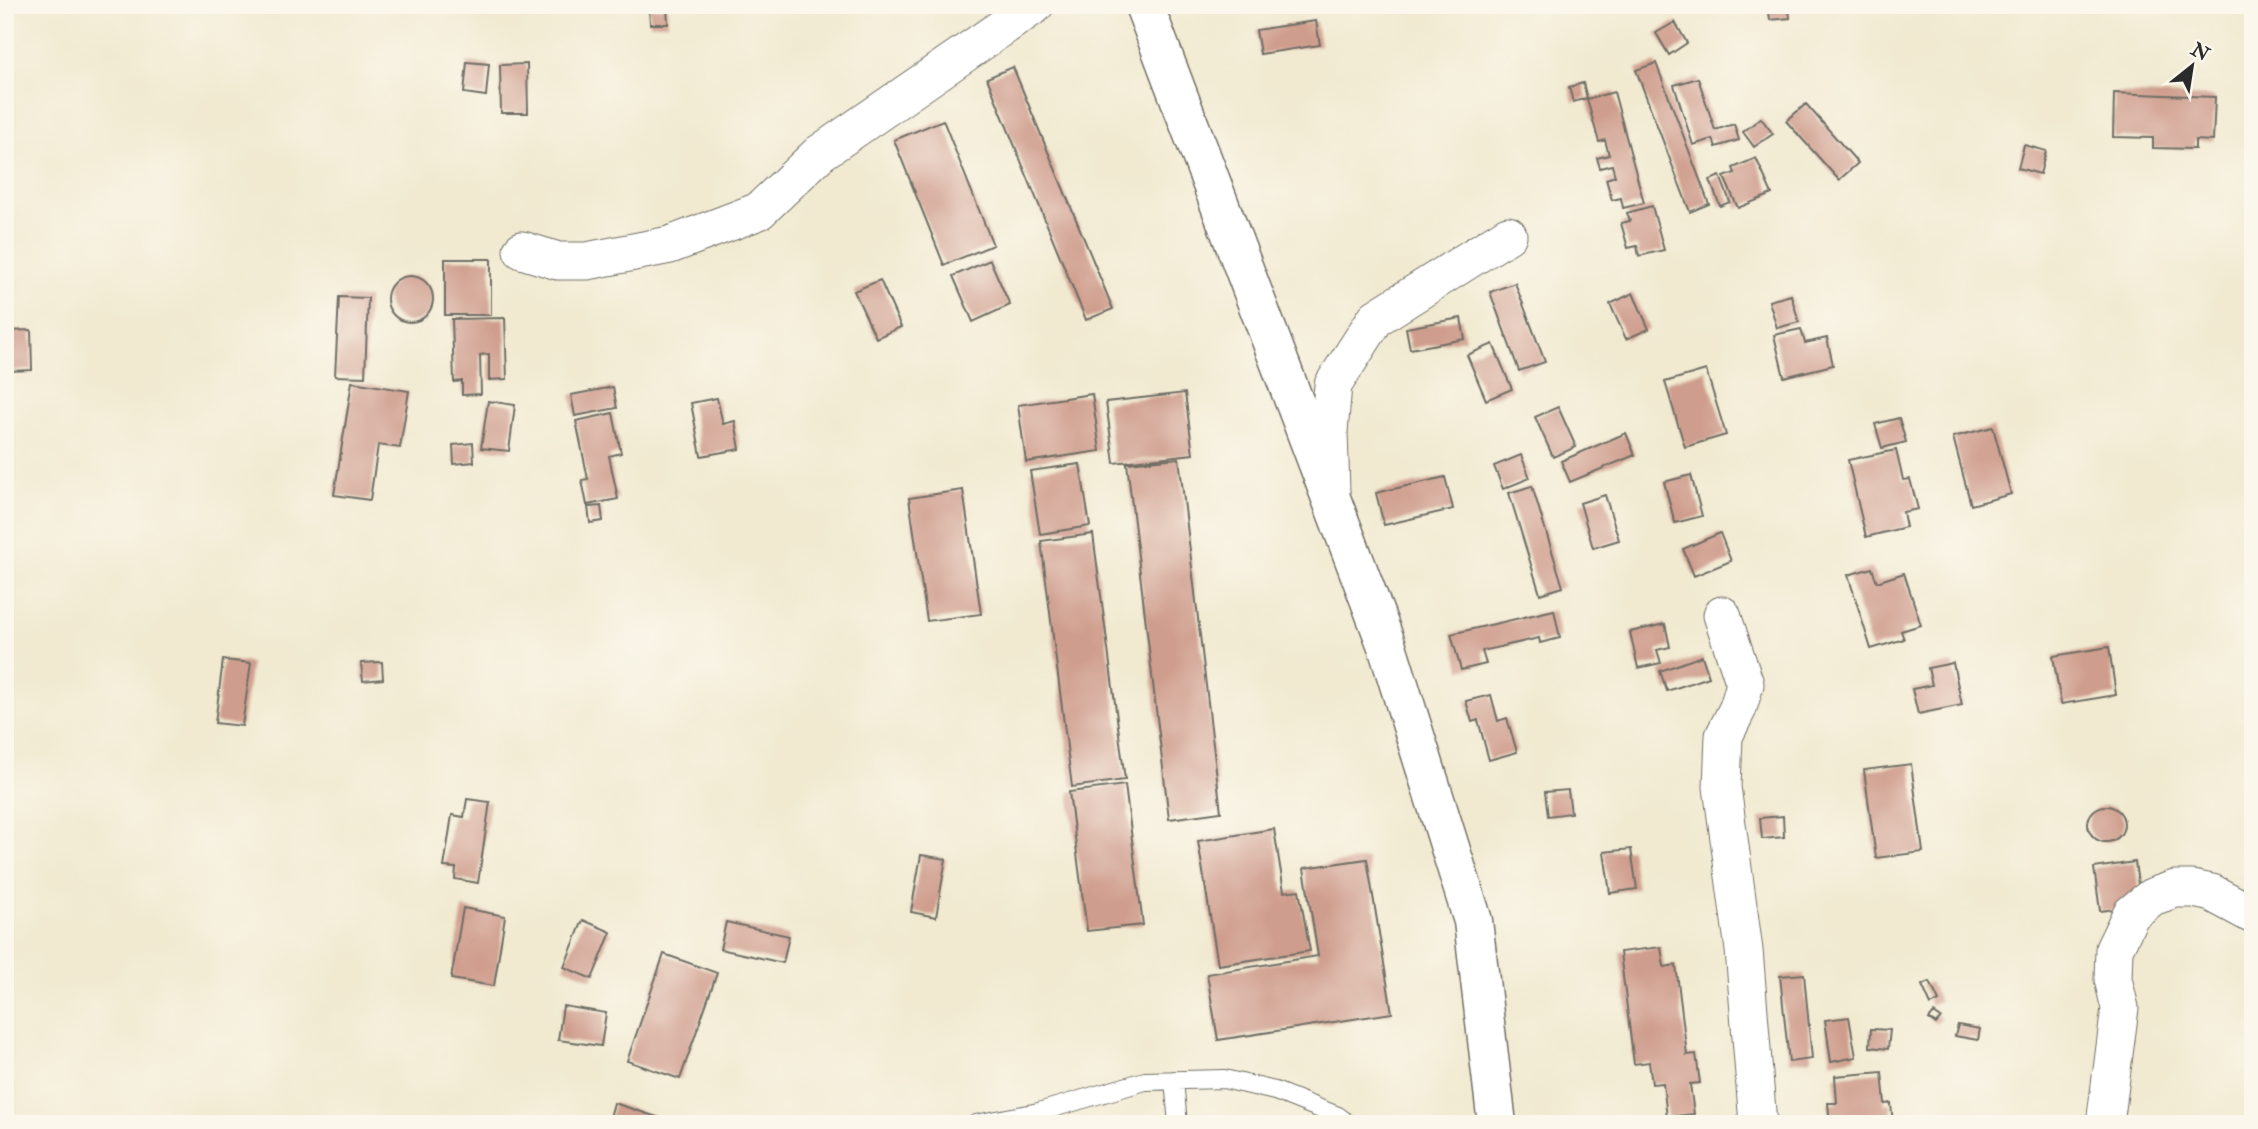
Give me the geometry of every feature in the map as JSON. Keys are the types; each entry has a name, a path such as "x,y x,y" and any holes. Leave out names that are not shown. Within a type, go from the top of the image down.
{"main road":[{"path":"1144,5 1387,646 1473,921 1497,1124"}],"street":[{"path":"522,250 558,261 587,261 670,245 759,211 820,153 1035,5"},
{"path":"1331,499 1329,432 1333,385 1376,318 1508,234"},
{"path":"1722,615 1745,684 1738,708 1724,736 1722,787 1744,950 1758,1124"},
{"path":"2105,1124 2120,1008 2113,979 2114,949 2131,915 2152,897 2175,889 2193,889 2212,893 2253,915"}],"lane":[{"path":"976,1124 1039,1112 1145,1081 1224,1079 1275,1091 1338,1116 1348,1124"},
{"path":"1174,1080 1178,1124"}],"building":[{"path":"1729,5 1758,5 1746,13"},
{"path":"1768,5 1799,5 1800,10 1789,10 1790,18 1770,20"},
{"path":"667,7 668,24 650,24 649,8"},
{"path":"1316,21 1320,45 1260,54 1256,30"},
{"path":"1675,22 1687,43 1669,55 1656,33"},
{"path":"467,62 489,64 486,96 464,93"},
{"path":"1656,63 1709,204 1690,212 1636,70"},
{"path":"527,64 528,113 501,113 500,65"},
{"path":"1013,67 1113,309 1086,320 987,78"},
{"path":"1698,78 1715,130 1734,124 1739,140 1716,147 1713,139 1693,145 1674,85"},
{"path":"1583,83 1587,98 1573,102 1569,87"},
{"path":"1614,92 1644,203 1623,208 1621,198 1612,200 1606,179 1615,176 1612,165 1600,168 1597,158 1609,155 1605,140 1599,142 1587,99"},
{"path":"2114,93 2215,97 2213,141 2195,140 2195,149 2153,148 2153,138 2113,137"},
{"path":"1806,104 1858,163 1839,180 1786,121"},
{"path":"1761,118 1773,134 1754,147 1743,132"},
{"path":"943,120 993,245 944,265 894,140"},
{"path":"2024,145 2046,151 2040,174 2018,168"},
{"path":"1756,158 1772,194 1738,208 1724,177 1735,173 1733,168"},
{"path":"1720,176 1730,202 1720,206 1710,180"},
{"path":"1652,206 1664,250 1639,256 1637,246 1628,248 1621,223 1630,221 1627,213"},
{"path":"445,259 491,259 491,315 445,315"},
{"path":"990,260 1010,305 973,322 953,276"},
{"path":"410,276 427,282 433,299 427,316 410,322 393,316 387,299 393,282"},
{"path":"880,280 901,327 876,338 854,291"},
{"path":"1515,283 1545,362 1519,371 1490,292"},
{"path":"1633,293 1649,329 1626,339 1610,304"},
{"path":"1791,295 1799,322 1777,328 1769,301"},
{"path":"339,297 368,298 365,377 335,376"},
{"path":"505,318 507,379 489,380 489,354 480,355 481,394 462,395 462,381 454,382 452,319"},
{"path":"1461,318 1465,339 1410,349 1406,328"},
{"path":"1801,329 1805,343 1827,338 1833,365 1784,377 1774,335"},
{"path":"31,330 32,370 9,371 9,331"},
{"path":"1493,344 1512,389 1486,400 1467,355"},
{"path":"1706,370 1726,435 1685,447 1665,382"},
{"path":"352,382 409,391 400,448 378,445 370,500 334,495"},
{"path":"613,387 617,408 575,416 571,395"},
{"path":"1185,393 1193,454 1114,463 1106,402"},
{"path":"1092,394 1100,451 1026,462 1018,405"},
{"path":"717,398 723,424 735,421 740,449 701,456 691,403"},
{"path":"488,401 515,405 509,451 481,448"},
{"path":"1558,407 1576,447 1553,457 1535,417"},
{"path":"613,413 621,453 609,456 618,499 587,505 582,480 588,479 576,421"},
{"path":"1899,418 1906,442 1882,448 1875,424"},
{"path":"1993,427 2011,494 1971,505 1953,437"},
{"path":"1626,433 1635,455 1570,482 1561,461"},
{"path":"473,443 474,462 454,464 453,445"},
{"path":"1896,450 1903,480 1910,479 1918,509 1903,512 1906,527 1866,537 1848,460"},
{"path":"1521,455 1530,478 1503,489 1494,466"},
{"path":"1179,458 1221,812 1169,819 1127,463"},
{"path":"1080,464 1090,526 1040,534 1030,471"},
{"path":"1691,475 1702,516 1675,523 1664,482"},
{"path":"1445,477 1453,509 1384,525 1376,493"},
{"path":"1532,486 1563,587 1540,594 1509,493"},
{"path":"963,490 981,614 927,621 909,498"},
{"path":"1605,495 1619,540 1593,548 1580,503"},
{"path":"601,506 603,521 590,523 588,507"},
{"path":"1720,533 1731,561 1694,576 1683,549"},
{"path":"1093,534 1125,780 1072,787 1041,541"},
{"path":"1872,568 1877,582 1904,573 1921,625 1901,631 1904,639 1871,649 1848,575"},
{"path":"1554,610 1560,638 1540,643 1539,638 1482,651 1486,664 1461,670 1451,634"},
{"path":"1665,624 1670,647 1657,650 1661,663 1638,668 1630,632"},
{"path":"2109,647 2116,695 2061,704 2053,656"},
{"path":"1702,656 1709,677 1667,691 1660,671"},
{"path":"223,660 251,663 242,726 215,723"},
{"path":"382,662 383,679 363,681 361,663"},
{"path":"1953,663 1962,705 1918,714 1912,689 1932,685 1928,668"},
{"path":"1491,695 1498,721 1507,718 1517,752 1489,760 1478,720 1472,722 1466,701"},
{"path":"1911,764 1923,852 1876,858 1864,770"},
{"path":"1125,785 1143,925 1087,931 1069,792"},
{"path":"1568,790 1571,813 1548,816 1545,792"},
{"path":"467,799 490,802 478,883 455,879 456,868 444,867 452,815 464,817"},
{"path":"2106,806 2118,812 2124,824 2118,836 2106,842 2094,836 2088,824 2094,812"},
{"path":"1783,816 1784,837 1762,839 1760,818"},
{"path":"1274,829 1284,892 1299,890 1310,951 1218,965 1198,841"},
{"path":"1631,849 1637,889 1610,893 1604,852"},
{"path":"921,855 946,859 936,917 911,912"},
{"path":"1367,859 1392,1013 1218,1040 1207,974 1318,956 1304,868"},
{"path":"2135,862 2141,906 2100,911 2094,868"},
{"path":"463,908 505,916 494,986 451,979"},
{"path":"583,920 611,932 592,979 564,967"},
{"path":"726,922 789,936 783,963 720,949"},
{"path":"1661,947 1664,967 1676,965 1687,1055 1696,1054 1700,1083 1690,1084 1694,1114 1667,1117 1663,1083 1652,1084 1649,1062 1634,1064 1620,952"},
{"path":"664,954 717,973 680,1079 627,1061"},
{"path":"1804,974 1812,1059 1789,1062 1780,976"},
{"path":"1930,982 1939,1001 1931,1005 1922,985"},
{"path":"563,1006 606,1013 601,1046 558,1040"},
{"path":"1934,1013 1941,1018 1936,1024 1929,1019"},
{"path":"1849,1017 1856,1057 1831,1062 1825,1020"},
{"path":"1958,1025 1980,1029 1978,1040 1955,1036"},
{"path":"1871,1029 1890,1030 1888,1049 1870,1047"},
{"path":"1882,1072 1885,1104 1891,1103 1893,1124 1830,1124 1828,1103 1837,1103 1835,1076"},
{"path":"614,1103 660,1118 658,1124 608,1124"}]}
